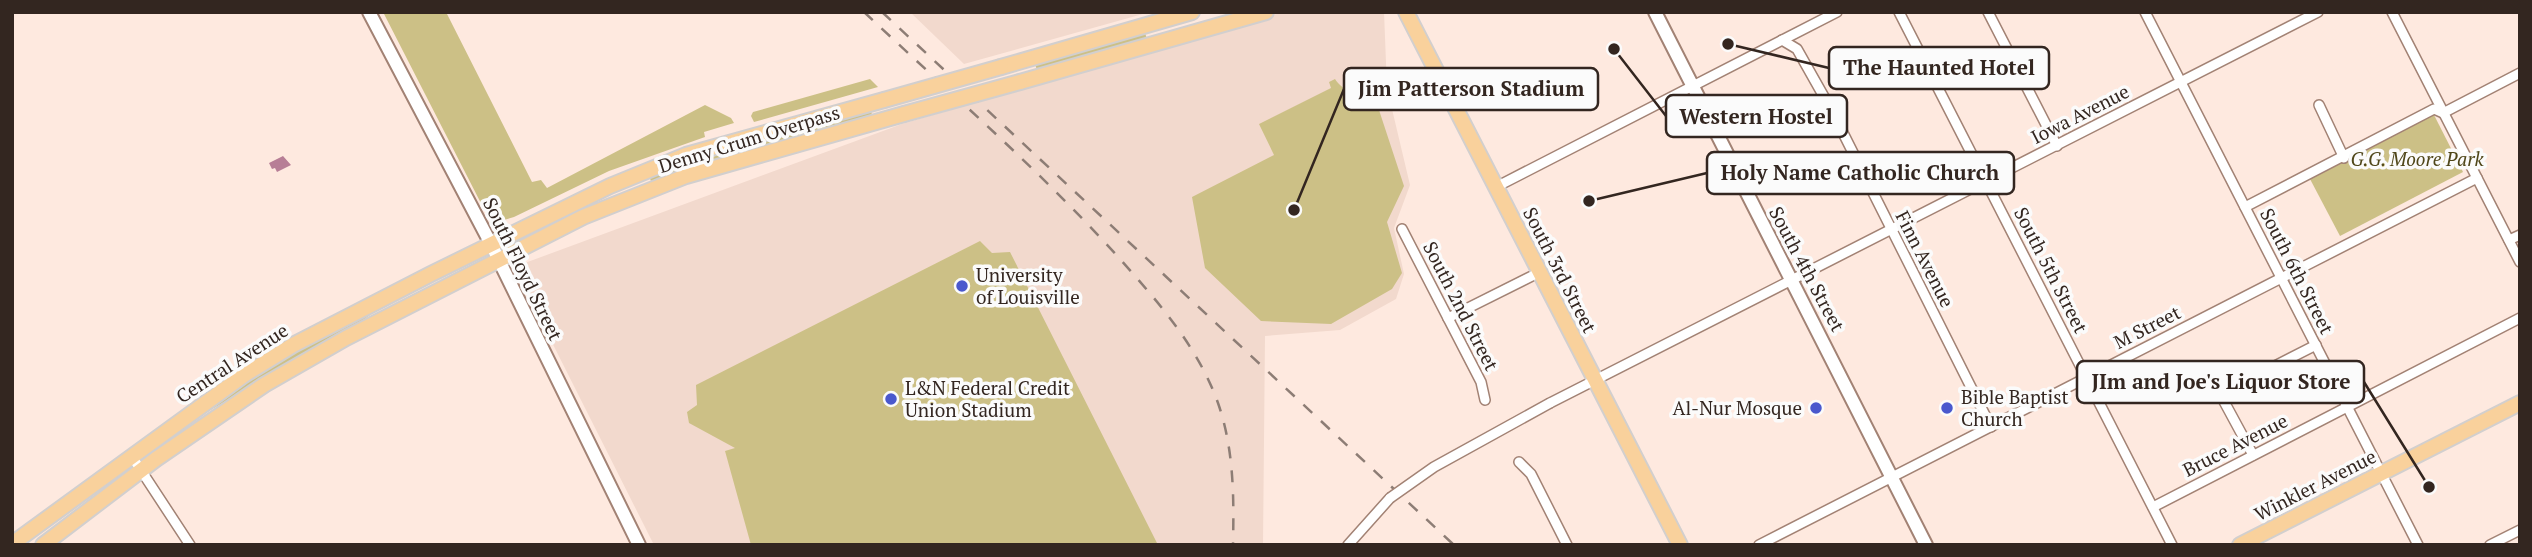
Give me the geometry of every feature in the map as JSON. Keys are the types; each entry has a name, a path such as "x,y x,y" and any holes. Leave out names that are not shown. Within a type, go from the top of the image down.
{"main road":[{"name":"South Floyd Street","path":"369,12 491,244 639,545"},
{"name":"Denny Crum Overpass","path":"491,244 610,186 686,155 1192,12"},
{"name":"Denny Crum Overpass","path":"499,260 635,194 736,160 1266,12"},
{"name":"South 3rd Street","path":"1406,12 1680,545"},
{"name":"South 4th Street","path":"1655,12 1690,87 1926,545"},
{"name":"Central Avenue","path":"12,544 244,375 293,345 491,244"},
{"name":"Central Avenue","path":"43,545 141,470 264,385 346,338 499,260"},
{"name":"Winkler Avenue","path":"2240,545 2518,405"}],"street":[{"path":"1496,187 1837,12"},
{"name":"South 5th Street","path":"1899,12 2172,545"},
{"path":"1989,12 2057,146"},
{"name":"South 6th Street","path":"2145,12 2418,545"},
{"name":"Iowa Avenue","path":"1348,545 1390,498 1419,477 1550,403 1892,232 2319,12"},
{"path":"2392,12 2520,262"},
{"name":"Finn Avenue","path":"1782,40 1797,49 1991,427"},
{"path":"2443,113 2520,73"},
{"path":"2319,105 2344,158"},
{"path":"2245,207 2434,109 2443,113"},
{"name":"M Street","path":"1759,545 2477,178"},
{"name":"South 2nd Street","path":"1402,229 1481,382 1485,400"},
{"path":"2509,240 2520,235"},
{"path":"1448,318 1540,272"},
{"name":"Bruce Avenue","path":"2152,506 2520,318"},
{"path":"2253,455 2220,394 2316,345"},
{"path":"131,455 190,545"},
{"path":"1519,462 1531,474 1567,545"},
{"path":"2490,545 2520,530"}],"shaded area":[{"path":"910,12 1150,12 964,64"},
{"name":"University of Louisville","path":"1283,12 1384,12 1387,88 1410,185 1394,228 1404,274 1396,299 1340,330 1265,336 1263,545 654,545 514,267 902,124"},
{"path":"283,156 291,165 277,172 269,163"}],"green space":[{"path":"383,12 446,12 532,182 541,180 547,188 705,105 731,118 734,123 704,132 705,137 609,171 514,217 497,222 487,215"},
{"path":"1145,33 1147,39 1037,70 1035,64"},
{"path":"870,79 878,87 754,122 751,116 753,112"},
{"path":"1335,79 1343,88 1356,95 1370,100 1382,100 1384,107 1379,110 1404,186 1387,222 1402,273 1392,289 1331,324 1261,321 1205,268 1192,197 1274,155 1259,124 1331,88 1329,82"},
{"path":"871,109 872,116 712,160 651,181 649,176"},
{"name":"G.G. Moore Park","path":"2433,113 2463,172 2340,236 2310,179"},
{"name":"L&N Federal Credit Union Stadium","path":"980,241 992,253 1010,252 1158,545 751,545 725,451 735,448 689,423 687,412 697,405 696,385"},
{"path":"382,306 355,326 207,412 282,358"}],"railway":[{"path":"864,12 995,133 1090,226 1176,326 1200,363 1223,420 1232,473 1233,545"},
{"path":"882,12 1454,545"}],"place":[{"name":"The Haunted Hotel","path":"1728,44"},
{"name":"Western Hostel","path":"1614,49"},
{"name":"Holy Name Catholic Church","path":"1589,201"},
{"name":"Jim Patterson Stadium","path":"1294,210"},
{"name":"University of Louisville","path":"962,286"},
{"name":"L&N Federal Credit Union Stadium","path":"891,399"},
{"name":"Al-Nur Mosque","path":"1816,408"},
{"name":"Bible Baptist Church","path":"1947,408"},
{"name":"JIm and Joe's Liquor Store","path":"2429,487"}]}
